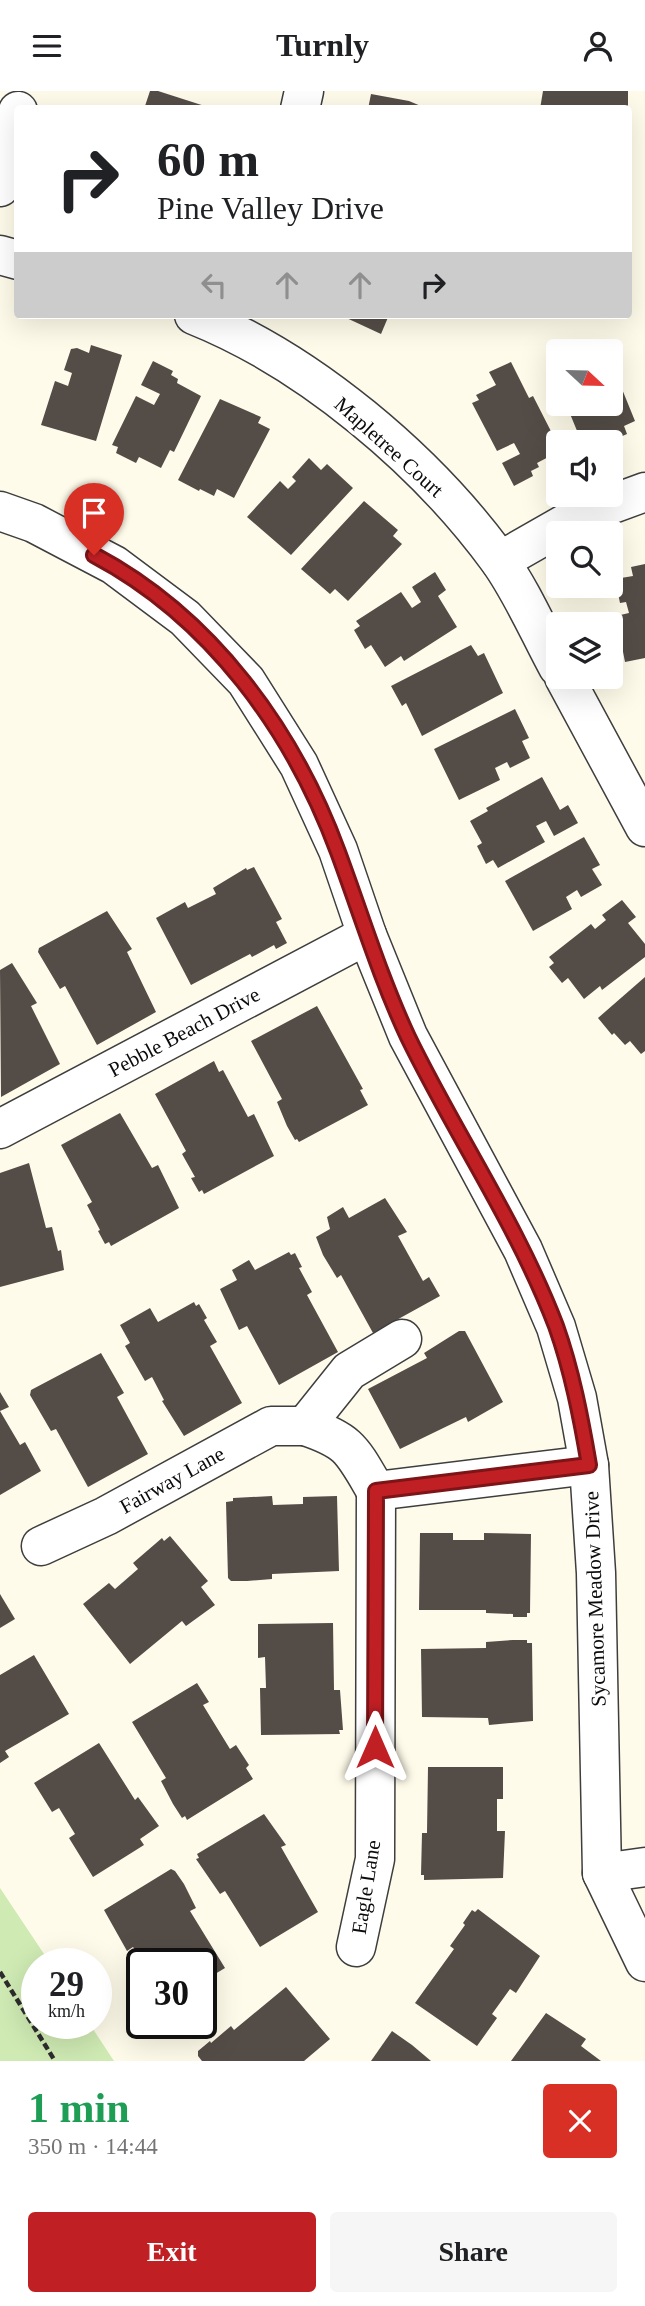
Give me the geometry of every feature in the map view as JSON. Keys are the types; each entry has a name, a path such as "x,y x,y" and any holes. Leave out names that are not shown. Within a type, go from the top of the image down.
{"street":[{"path":"0,187 14,142"},
{"name":"Mapletree Court","path":"210,319 281,360 399,450 454,505 500,561 546,645"},
{"path":"500,561 577,517 645,492"},
{"name":"Sycamore Meadow Drive","path":"0,511 34,523 114,565 185,618 246,681 299,765 338,850 367,935 408,1036 523,1250 556,1327 577,1398 589,1465 596,1573 603,1873 645,1962"},
{"path":"570,689 645,827"},
{"name":"Pebble Beach Drive","path":"0,1129 367,935"},
{"path":"402,1339 349,1371 305,1426 336,1436 355,1454 376,1491 589,1465"},
{"name":"Fairway Lane","path":"41,1546 106,1516 271,1426 305,1426"},
{"name":"Eagle Lane","path":"356,1947 375,1859 376,1491"},
{"path":"603,1873 645,1867"}],"path":[{"path":"0,1972 55,2061"}],"green space":[{"path":"0,1888 40,1948 21,1948 21,2039 100,2039 114,2061 0,2061"}],"building":[{"path":"150,91 158,91 202,105 145,105"},
{"path":"543,91 628,91 628,105 541,105"},
{"path":"371,94 418,105 369,105"},
{"path":"349,319 387,319 381,334"},
{"path":"91,345 122,355 96,441 41,425 55,381 68,386 72,373 64,370 71,349 77,348 89,353"},
{"path":"153,361 173,371 171,375 178,379 177,383 201,396 174,452 170,450 161,468 139,457 136,463 116,453 118,447 112,445 136,396 154,405 160,394 141,385"},
{"path":"511,362 529,398 533,396 550,430 546,430 546,458 537,463 539,467 531,471 533,476 514,486 502,463 520,454 514,443 497,451 472,403 479,400 476,395 496,385 489,372"},
{"path":"623,392 635,421 624,426 627,434 623,436 623,430 577,430 571,417 623,417"},
{"path":"220,399 261,417 258,423 270,429 234,498 217,489 214,496 178,480"},
{"path":"309,458 321,470 327,464 353,488 291,555 247,517 280,481 288,489 296,481 292,477"},
{"path":"364,501 398,530 393,536 402,544 348,601 335,589 330,594 301,569"},
{"path":"645,564 645,658 625,662 623,614 629,613 626,602 620,603 619,598 623,598 623,578 633,576 631,567"},
{"path":"435,572 446,590 438,596 457,627 404,661 401,656 385,667 371,645 365,649 354,630 360,626 356,621 401,592 412,608 421,602 412,587"},
{"path":"471,645 478,656 484,653 503,693 422,736 406,703 402,706 391,686"},
{"path":"515,709 529,738 522,741 530,758 510,768 507,762 495,768 500,780 459,800 434,749"},
{"path":"542,777 560,810 568,805 578,823 554,836 546,821 536,826 545,842 498,868 493,860 486,864 477,846 482,843 470,821 488,811 486,808"},
{"path":"584,837 600,865 592,869 602,885 581,897 577,890 566,897 572,909 533,931 505,881"},
{"path":"254,867 282,919 276,922 287,943 276,949 274,945 252,957 250,954 191,985 156,918 185,902 188,908 216,894 213,888 246,868 247,870"},
{"path":"622,900 636,917 628,923 645,944 645,957 602,990 600,986 584,999 568,978 562,983 549,967 554,963 549,957 591,924 595,929 606,920 602,915"},
{"path":"107,911 132,949 127,952 156,1012 97,1045 65,986 60,989 38,952 39,948"},
{"path":"12,963 37,1003 31,1006 60,1064 1,1097 0,970"},
{"path":"645,977 645,1051 641,1054 630,1041 625,1045 614,1033 612,1035 598,1018"},
{"path":"317,1006 363,1089 360,1090 368,1105 299,1142 287,1126 277,1102 282,1099 251,1041"},
{"path":"214,1061 219,1072 223,1070 248,1117 254,1114 274,1156 204,1194 202,1190 199,1192 191,1178 195,1177 182,1154 186,1151 155,1094"},
{"path":"120,1113 152,1168 158,1165 179,1208 111,1246 109,1242 105,1244 98,1231 100,1230 87,1205 92,1202 61,1145"},
{"path":"29,1163 46,1228 52,1227 58,1251 61,1250 64,1270 0,1287 0,1173"},
{"path":"385,1198 407,1232 398,1236 423,1281 429,1277 440,1296 373,1333 341,1275 337,1278 323,1255 316,1237 330,1229 327,1217 343,1207 349,1218"},
{"path":"289,1252 291,1255 295,1253 302,1267 299,1268 312,1292 307,1295 338,1352 279,1385 247,1326 239,1330 220,1289 237,1280 232,1270 249,1260 255,1270"},
{"path":"194,1302 196,1306 199,1304 207,1318 204,1320 217,1342 210,1346 242,1403 184,1436 162,1401 164,1400 152,1377 145,1381 125,1346 130,1343 120,1325 150,1308 158,1322"},
{"path":"459,1331 465,1331 503,1402 468,1422 466,1417 400,1449 368,1389 427,1358 424,1353"},
{"path":"101,1353 124,1393 117,1397 148,1454 88,1487 56,1429 51,1431 30,1395 31,1390"},
{"path":"0,1392 9,1407 0,1411"},
{"path":"0,1411 20,1445 25,1442 41,1471 0,1495"},
{"path":"272,1496 273,1505 303,1504 303,1497 337,1496 339,1571 272,1574 272,1579 247,1581 231,1581 228,1578 226,1502 233,1501 233,1498"},
{"path":"420,1533 453,1533 453,1540 484,1540 484,1533 531,1534 530,1613 527,1613 527,1617 486,1613 486,1610 419,1610"},
{"path":"170,1536 208,1581 201,1587 215,1605 186,1626 182,1621 130,1664 83,1604 109,1583 115,1589 138,1569 133,1563 162,1538 164,1541"},
{"path":"0,1594 15,1619 0,1628"},
{"path":"333,1623 334,1690 340,1690 343,1730 339,1730 340,1734 261,1735 260,1688 266,1688 265,1657 258,1658 258,1624"},
{"path":"527,1640 527,1643 532,1643 533,1721 489,1725 488,1718 422,1717 421,1649 486,1648 486,1642"},
{"path":"34,1655 69,1714 5,1751 9,1757 0,1763 0,1675"},
{"path":"197,1683 209,1702 203,1705 230,1749 236,1745 249,1765 246,1768 253,1779 187,1820 185,1816 182,1818 173,1804 161,1781 166,1778 132,1722"},
{"path":"99,1743 135,1800 138,1797 159,1826 140,1839 144,1845 93,1877 69,1838 75,1834 59,1808 52,1812 34,1783"},
{"path":"428,1767 503,1767 503,1799 497,1799 497,1831 505,1831 503,1878 424,1880 424,1875 421,1875 422,1833 427,1833"},
{"path":"264,1814 286,1845 281,1847 318,1912 260,1947 225,1891 220,1894 196,1859 199,1858 197,1854"},
{"path":"171,1869 184,1884 196,1908 190,1911 213,1948 133,1947 126,1949 104,1910"},
{"path":"478,1909 540,1956 516,1993 510,1989 492,2014 497,2018 477,2046 415,2003 454,1949 450,1946 465,1925 463,1923 472,1910 475,1912"},
{"path":"217,1955 225,1968 217,1973"},
{"path":"286,1987 330,2039 304,2061 202,2061 198,2051 231,2026 234,2030"},
{"path":"546,2013 586,2039 581,2046 601,2061 511,2061"},
{"path":"392,2031 412,2045 431,2061 371,2061"}],"route":[{"path":"94,555 114,565 185,618 246,681 299,765 338,850 367,935 408,1036 523,1250 556,1327 577,1398 589,1465 376,1491 375,1747"}]}
